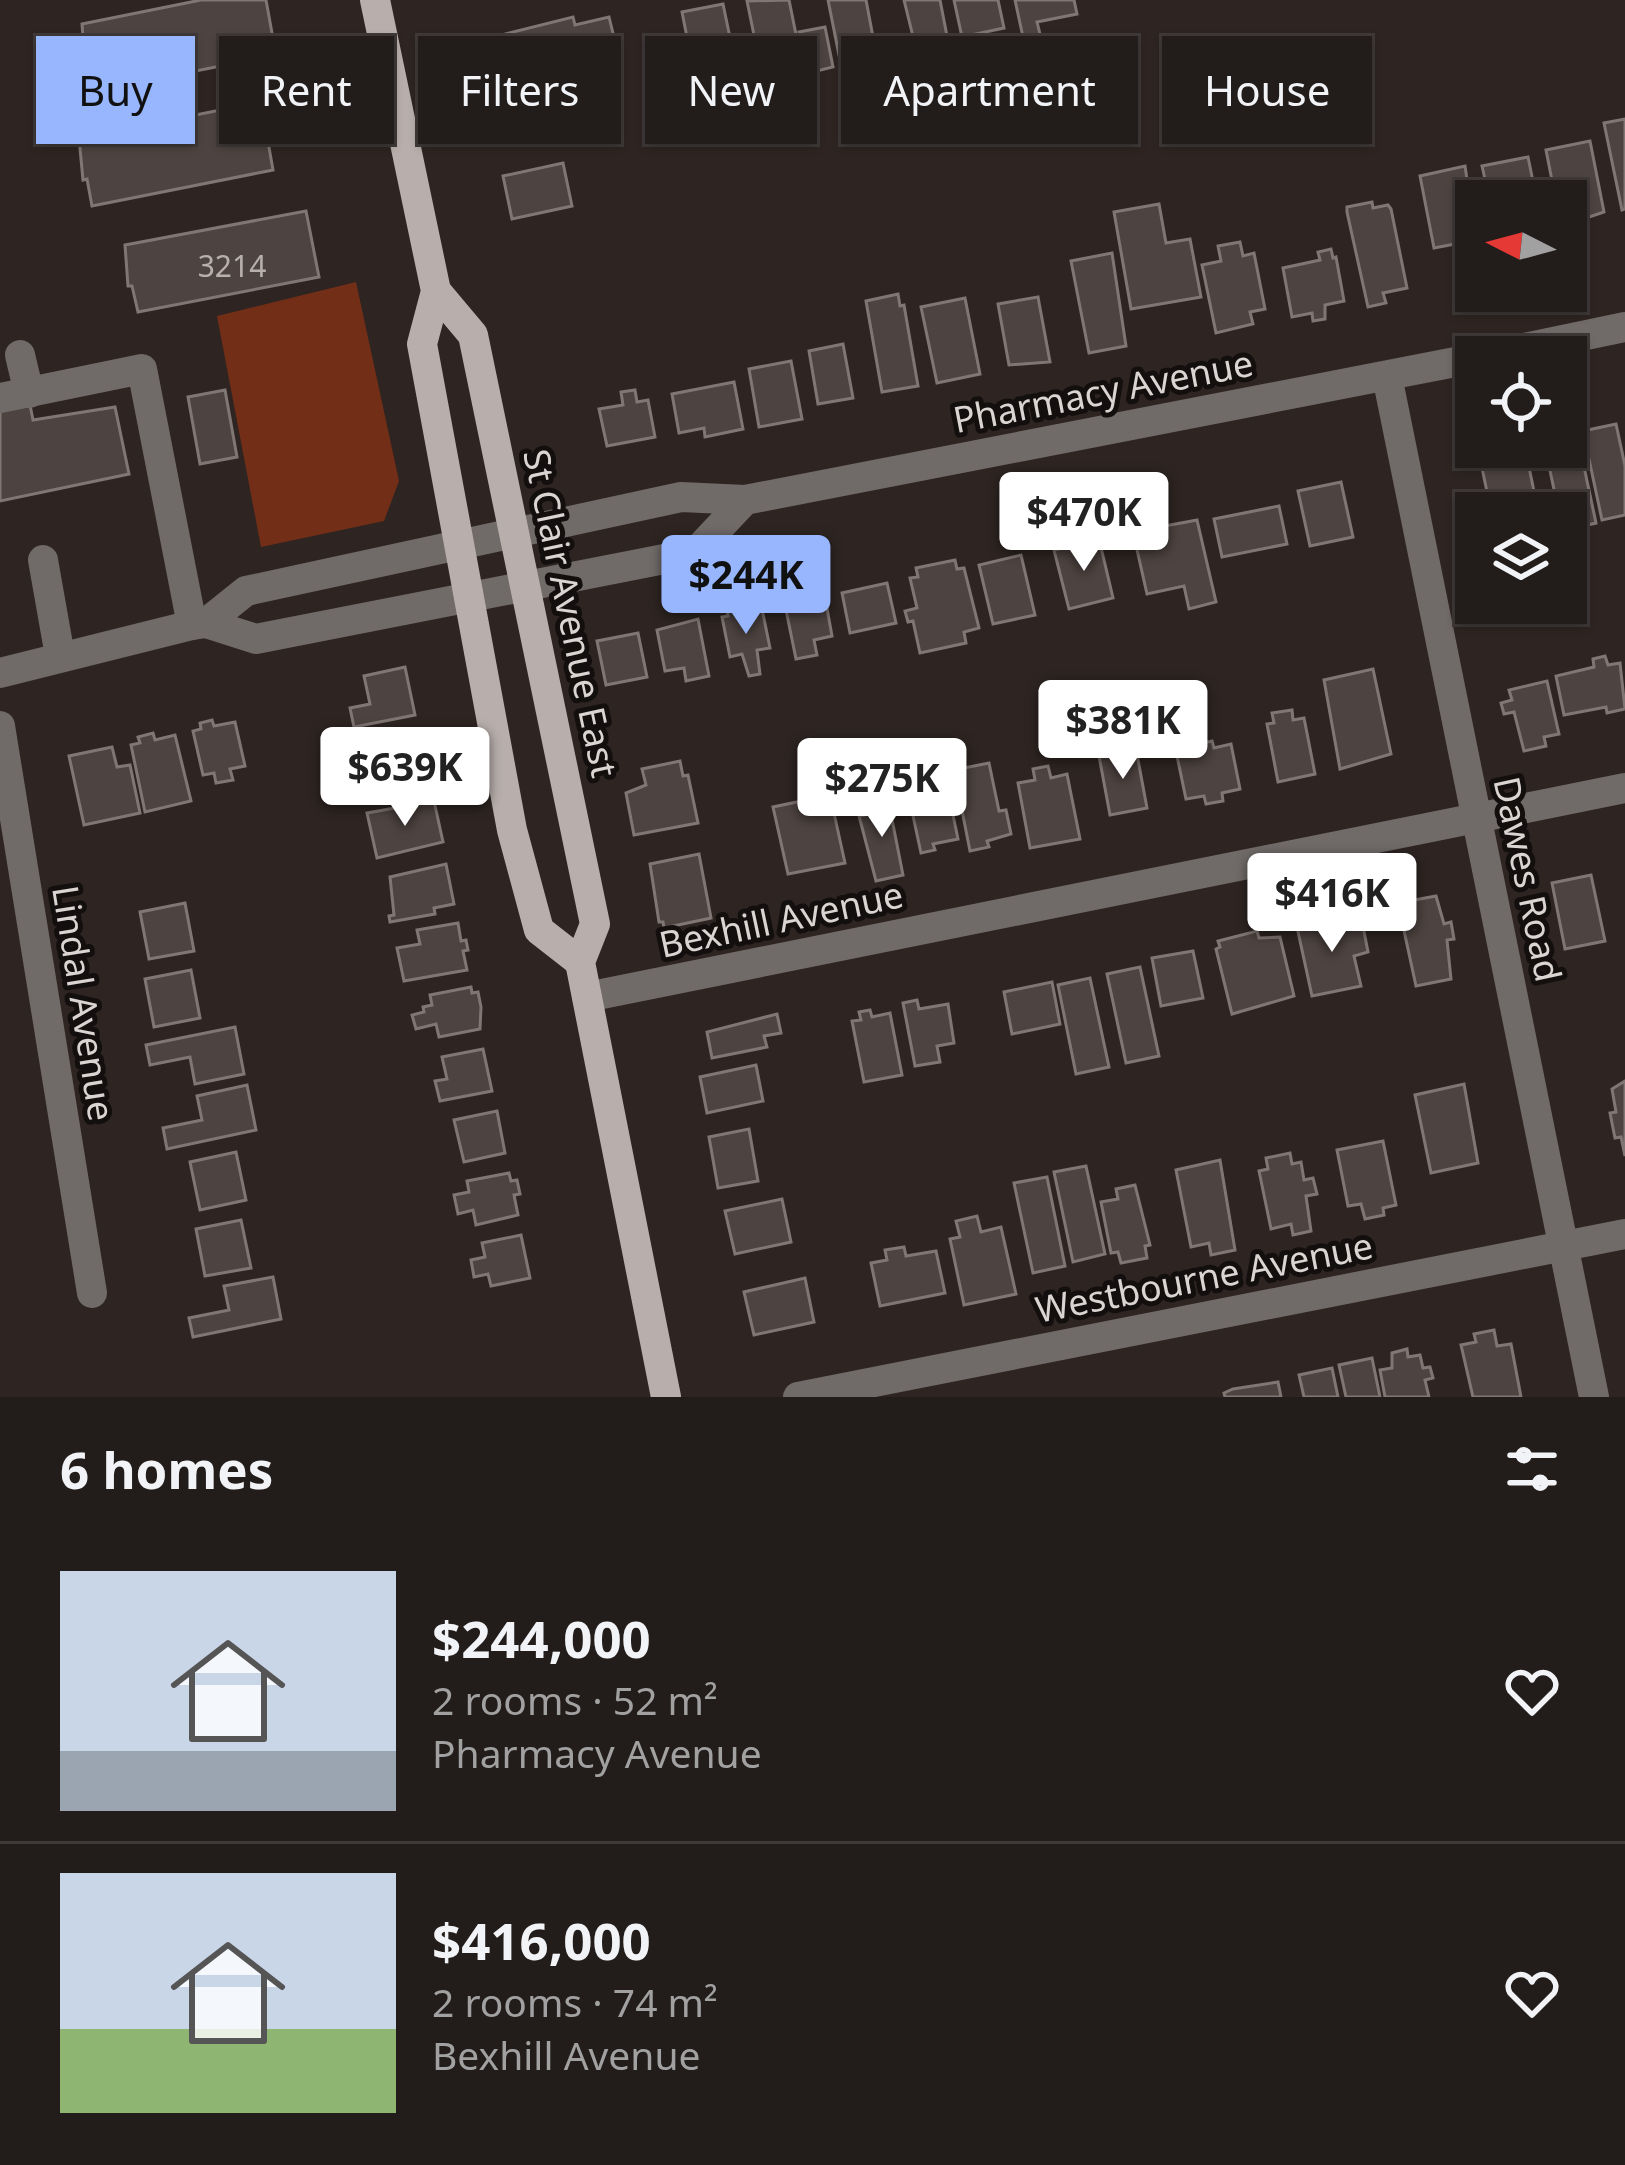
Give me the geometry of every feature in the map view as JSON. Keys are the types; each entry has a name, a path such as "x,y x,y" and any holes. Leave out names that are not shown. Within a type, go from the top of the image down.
{"main road":[{"name":"St Clair Avenue East","path":"375,0 436,291 422,344 512,830 535,920 545,938 580,962"},
{"name":"St Clair Avenue East","path":"436,291 473,335 527,589 596,924 580,962 666,1397"}],"street":[{"name":"Pharmacy Avenue","path":"1581,336 1625,327"},
{"path":"20,355 14,395 142,369 199,624"},
{"name":"Pharmacy Avenue","path":"0,673 199,624 246,591 681,497 745,500 1455,362"},
{"name":"Dawes Road","path":"1387,376 1594,1397"},
{"name":"Pharmacy Avenue","path":"199,624 256,639 695,553 745,500"},
{"path":"43,560 60,656"},
{"name":"Lindal Avenue","path":"0,726 92,1293"},
{"name":"Bexhill Avenue","path":"587,997 1625,788"},
{"name":"Westbourne Avenue","path":"798,1397 1625,1234"}],"shaded area":[{"path":"356,282 399,481 384,521 261,547 217,316"}],"building":[{"path":"201,0 266,0 273,36 219,36 219,66 195,71 195,36 83,36 82,24"},
{"path":"789,0 796,36 754,36 747,1"},
{"path":"828,0 866,0 873,36 841,36 841,65"},
{"path":"904,0 940,0 947,36 913,36"},
{"path":"954,0 998,0 1004,28 962,36"},
{"path":"1015,0 1074,0 1077,14 1037,22 1040,34 1023,36"},
{"path":"723,4 730,36 687,36 682,12"},
{"path":"573,17 575,25 609,17 614,36 505,36"},
{"path":"825,27 833,67 817,71 817,36 800,36 799,32"},
{"path":"219,110 219,144 268,144 273,170 92,206 87,179 83,180 80,144 195,144 195,115"},
{"path":"1625,119 1625,209 1622,210 1604,123"},
{"path":"1590,141 1604,212 1587,218 1587,180 1552,180 1546,150"},
{"path":"1528,157 1533,180 1485,180 1482,166"},
{"path":"563,163 572,206 512,219 503,176"},
{"path":"1465,166 1467,180 1455,180 1455,244 1434,248 1420,176"},
{"path":"1372,202 1373,208 1388,205 1391,209 1407,288 1383,293 1386,303 1368,307 1347,207"},
{"path":"1159,204 1166,243 1190,239 1201,297 1131,309 1114,212"},
{"path":"306,211 319,277 138,312 132,286 128,286 125,245"},
{"path":"1240,242 1243,256 1254,253 1265,309 1250,312 1253,324 1216,333 1202,265 1221,261 1218,246"},
{"path":"1331,249 1344,301 1325,305 1325,319 1313,321 1312,313 1292,317 1283,268 1320,260 1318,252"},
{"path":"1112,253 1126,346 1089,353 1071,261"},
{"path":"898,294 918,386 882,392 866,301"},
{"path":"1038,297 1050,362 1009,365 998,304"},
{"path":"965,298 980,374 937,383 921,307"},
{"path":"843,344 853,398 818,404 809,351"},
{"path":"791,361 802,419 759,427 749,369"},
{"path":"734,382 743,429 705,437 704,428 679,433 672,394"},
{"path":"225,390 237,457 200,464 188,397"},
{"path":"635,390 637,402 648,400 655,437 607,446 599,409 623,405 621,392"},
{"path":"30,405 33,420 115,407 129,474 0,501 0,411"},
{"path":"1616,424 1625,466 1625,515 1602,520 1587,430"},
{"path":"1482,468 1529,468 1534,492 1487,492"},
{"path":"1549,468 1584,468 1596,523 1587,525 1587,492 1555,492"},
{"path":"1341,482 1353,537 1310,546 1298,491"},
{"path":"1279,506 1287,544 1222,557 1214,519"},
{"path":"1197,520 1216,602 1189,609 1184,586 1147,594 1133,532"},
{"path":"1099,539 1113,598 1069,609 1054,550"},
{"path":"1021,555 1035,615 993,624 979,565"},
{"path":"955,560 957,569 964,568 979,628 964,632 966,643 920,653 913,621 908,622 905,611 917,608 910,578 918,577 916,568"},
{"path":"887,583 896,623 850,633 842,593"},
{"path":"825,597 832,636 814,640 817,655 796,659 785,605"},
{"path":"735,608 736,614 762,609 770,648 757,650 760,674 749,676 742,654 730,657 722,617"},
{"path":"698,619 709,676 686,681 684,668 665,671 657,630"},
{"path":"638,633 647,677 606,685 597,641"},
{"path":"1605,656 1608,665 1620,663 1625,709 1607,713 1606,707 1564,715 1556,676 1594,667 1593,659"},
{"path":"405,667 415,715 354,727 350,708 370,704 364,676"},
{"path":"1373,669 1391,754 1340,769 1324,680"},
{"path":"1547,681 1559,734 1544,737 1546,746 1524,751 1514,712 1504,714 1501,703 1512,700 1509,690"},
{"path":"1292,710 1293,720 1304,718 1315,774 1278,782 1267,724 1274,723 1272,713"},
{"path":"212,720 214,726 235,722 245,766 230,769 233,780 216,783 214,773 203,775 193,731"},
{"path":"153,733 155,740 175,735 191,801 145,812 131,745 140,743 138,737"},
{"path":"423,735 433,784 390,792 387,779 368,783 365,763 384,759 381,744"},
{"path":"1212,741 1214,748 1231,744 1240,789 1222,793 1223,801 1206,804 1204,796 1186,799 1177,756 1196,752 1195,745"},
{"path":"112,747 117,767 130,765 140,813 84,825 69,756"},
{"path":"1136,749 1147,808 1110,815 1099,756"},
{"path":"922,756 925,771 943,767 958,839 933,844 935,850 921,853 901,760"},
{"path":"680,761 683,776 688,775 698,823 634,835 626,793 646,785 642,769"},
{"path":"989,763 999,811 1006,810 1011,834 970,851 954,770"},
{"path":"1048,766 1051,778 1067,774 1080,839 1030,848 1018,783 1035,780 1033,769"},
{"path":"887,794 903,875 876,881 859,816 875,813 872,797"},
{"path":"830,795 845,863 788,874 773,807"},
{"path":"434,801 443,842 377,858 367,813"},
{"path":"699,854 711,918 664,928 659,922 650,864"},
{"path":"446,864 454,904 434,908 435,914 390,922 389,916 394,915 390,877"},
{"path":"1591,875 1605,941 1565,949 1552,883"},
{"path":"1436,896 1444,924 1451,922 1454,939 1447,940 1451,979 1416,986 1398,903"},
{"path":"185,903 194,951 149,959 140,912"},
{"path":"1362,921 1368,952 1354,956 1361,986 1312,996 1297,927"},
{"path":"458,923 468,950 463,951 467,970 404,981 397,948 420,944 417,930"},
{"path":"1257,931 1259,938 1280,937 1294,996 1232,1014 1218,941"},
{"path":"1193,951 1203,998 1161,1006 1152,958"},
{"path":"1140,967 1159,1056 1126,1063 1107,974"},
{"path":"191,970 200,1018 154,1027 145,979"},
{"path":"1090,978 1109,1067 1076,1074 1058,985"},
{"path":"1052,982 1060,1024 1012,1034 1004,992"},
{"path":"471,987 472,993 478,992 480,1029 439,1037 436,1024 416,1029 412,1015 432,1005 430,995"},
{"path":"917,1000 919,1009 948,1004 954,1043 937,1046 940,1062 915,1066 903,1003"},
{"path":"870,1010 872,1017 890,1013 902,1075 864,1082 852,1021 861,1020 859,1012"},
{"path":"777,1014 781,1033 764,1036 767,1047 712,1058 707,1032"},
{"path":"235,1027 244,1074 195,1084 190,1057 150,1065 146,1045"},
{"path":"483,1049 492,1091 440,1101 435,1081 447,1079 442,1057"},
{"path":"756,1065 763,1101 707,1113 700,1077"},
{"path":"1625,1081 1625,1156 1610,1113 1616,1112 1612,1089"},
{"path":"1464,1084 1478,1163 1431,1173 1415,1095"},
{"path":"247,1085 256,1130 167,1149 163,1128 202,1120 197,1096"},
{"path":"497,1111 505,1153 464,1162 454,1120"},
{"path":"749,1129 758,1181 718,1188 709,1137"},
{"path":"1383,1141 1396,1205 1383,1208 1384,1215 1365,1219 1361,1204 1348,1206 1337,1150"},
{"path":"236,1152 246,1200 200,1210 190,1162"},
{"path":"1290,1153 1292,1164 1301,1162 1304,1180 1313,1178 1317,1194 1306,1196 1311,1231 1293,1235 1291,1224 1271,1229 1259,1171 1268,1169 1266,1158"},
{"path":"1220,1160 1235,1250 1211,1255 1209,1243 1191,1247 1176,1170"},
{"path":"1086,1166 1105,1254 1073,1262 1054,1172"},
{"path":"509,1173 511,1181 517,1180 520,1194 514,1195 518,1215 476,1225 473,1210 458,1214 454,1195 469,1192 467,1181"},
{"path":"1047,1177 1065,1266 1033,1273 1014,1183"},
{"path":"1135,1185 1150,1245 1145,1246 1147,1258 1121,1263 1118,1252 1111,1253 1101,1202 1118,1199 1116,1189"},
{"path":"782,1199 791,1242 735,1254 725,1211"},
{"path":"977,1216 981,1232 1001,1227 1016,1294 964,1305 950,1239 960,1237 956,1221"},
{"path":"241,1220 251,1268 205,1276 196,1229"},
{"path":"521,1235 530,1278 491,1286 488,1274 474,1277 471,1260 485,1257 482,1243"},
{"path":"904,1247 906,1256 936,1251 945,1293 880,1306 871,1263 887,1260 885,1250"},
{"path":"273,1277 281,1319 193,1337 189,1318 229,1310 224,1286"},
{"path":"805,1278 814,1322 754,1335 744,1292"},
{"path":"1494,1330 1497,1346 1511,1344 1521,1397 1473,1397 1461,1345 1476,1342 1474,1334"},
{"path":"1407,1349 1408,1357 1420,1355 1423,1368 1430,1367 1433,1378 1425,1380 1429,1397 1385,1397 1380,1370 1392,1368 1392,1353"},
{"path":"1372,1358 1380,1397 1346,1397 1339,1365"},
{"path":"1332,1368 1338,1397 1304,1397 1299,1375"},
{"path":"1278,1382 1281,1397 1225,1397 1224,1393 1233,1389"}]}
